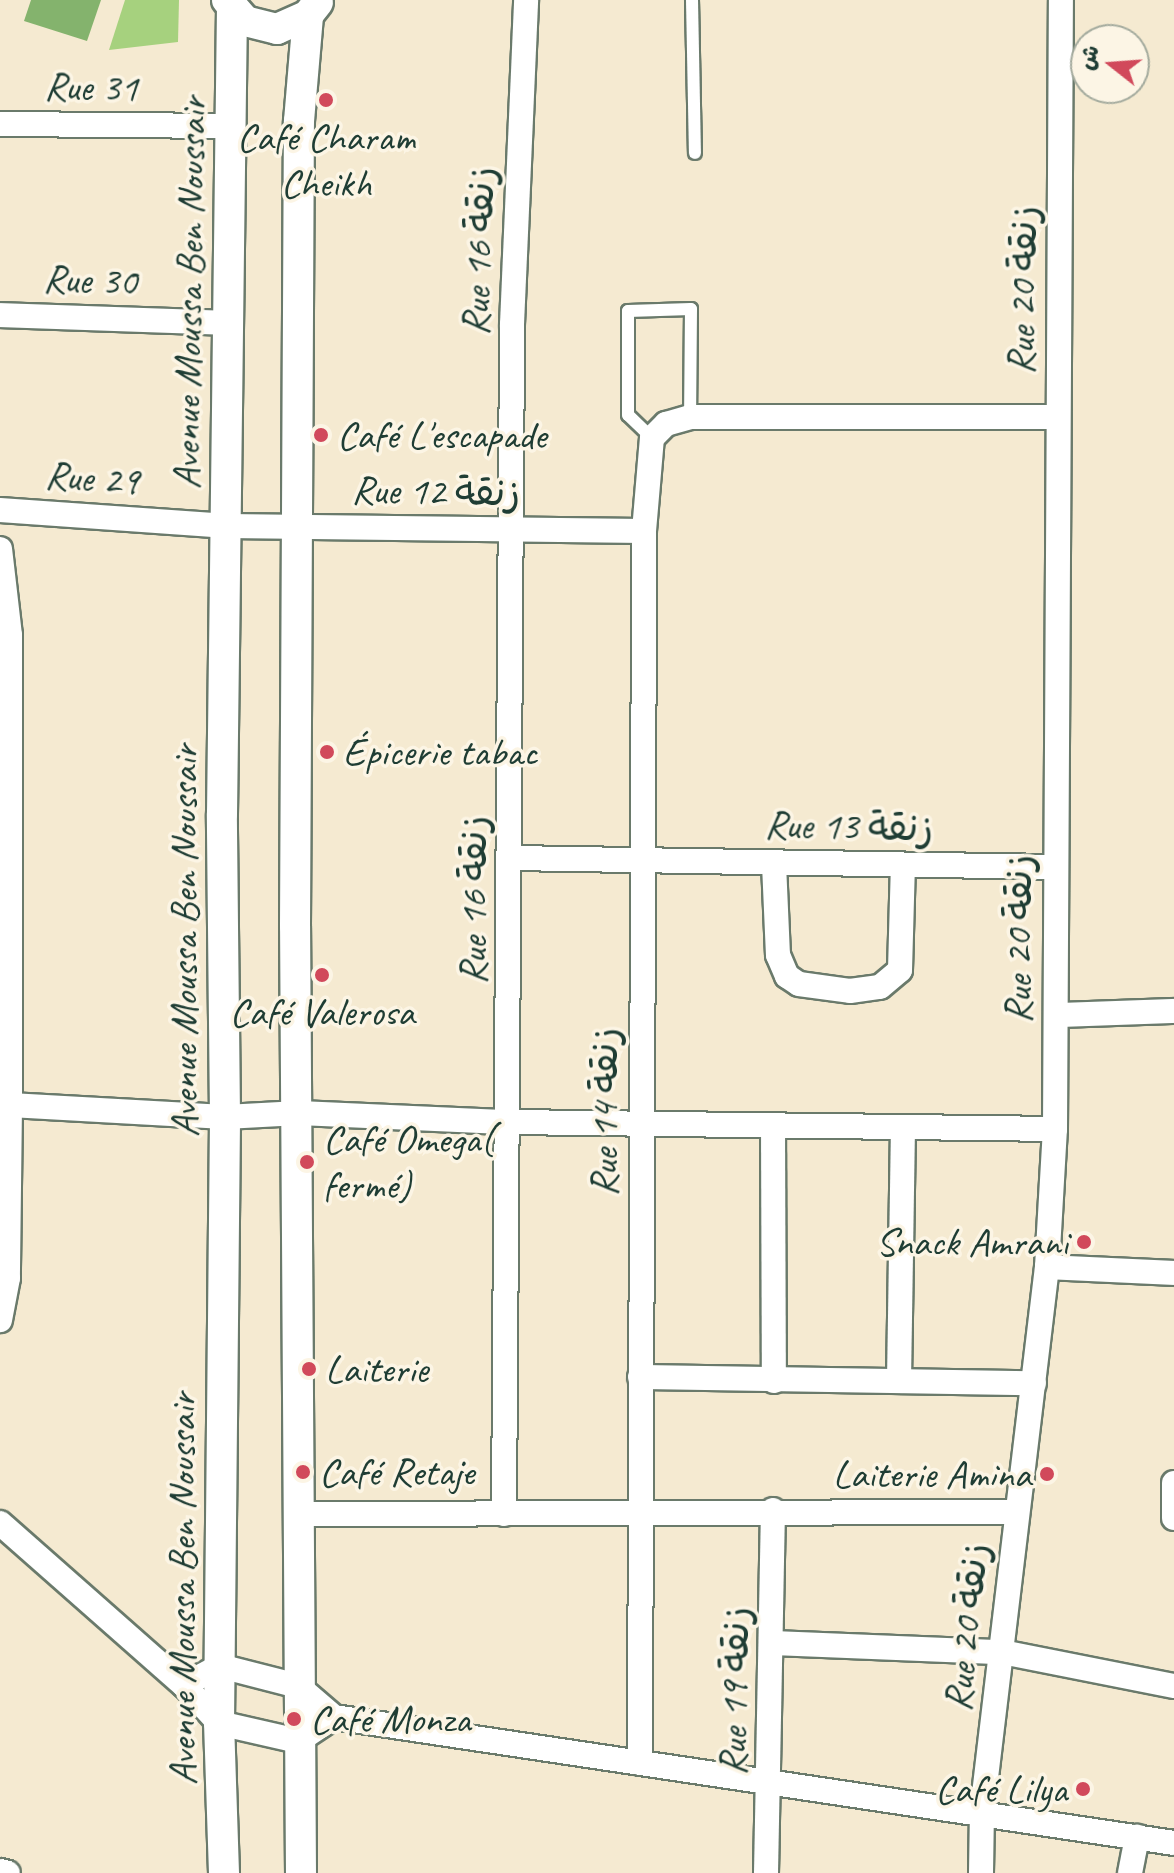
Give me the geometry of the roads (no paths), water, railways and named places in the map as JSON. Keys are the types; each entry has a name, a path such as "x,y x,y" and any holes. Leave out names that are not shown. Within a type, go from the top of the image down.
{"street":[{"name":"Rue 16 زنقة","path":"504,1514 514,531 512,324 526,0"},
{"name":"Rue 20 زنقة","path":"981,1873 982,1811 1047,1267 1055,1129 1061,0"},
{"path":"230,4 245,21 277,29 318,4"},
{"name":"Avenue Moussa Ben Noussair","path":"224,1873 219,1723 225,1117 222,814 230,4"},
{"path":"301,1873 298,1741 299,1113 295,926 300,527 299,121 318,4"},
{"name":"Rue 31","path":"0,124 230,126"},
{"name":"Rue 30","path":"0,315 226,323"},
{"path":"650,450 666,424 690,417 1058,417"},
{"name":"Rue 14 زنقة","path":"640,1763 637,1510 643,1124 644,531 650,450"},
{"name":"Rue 29","path":"0,510 227,526"},
{"name":"Rue 12 زنقة","path":"227,526 644,531"},
{"path":"0,549 5,635 5,957 10,1105 8,1278 1,1315"},
{"name":"Rue 13 زنقة","path":"511,858 1056,867"},
{"path":"774,864 778,955 787,976 799,984 850,991 880,987 900,970 903,865"},
{"path":"1058,1015 1174,1011"},
{"path":"10,1105 225,1117 299,1113 509,1122 1055,1129"},
{"path":"773,1125 774,1381"},
{"path":"899,1381 903,1129"},
{"path":"1047,1267 1174,1273"},
{"path":"640,1377 1034,1383"},
{"path":"1174,1483 1174,1518"},
{"path":"299,1514 504,1514 637,1510 1017,1512"},
{"name":"Rue 19 زنقة","path":"766,1873 772,1781 773,1510"},
{"path":"0,1523 184,1685 219,1723 298,1741 334,1717"},
{"path":"773,1643 1002,1652 1174,1686"},
{"path":"184,1685 220,1666 298,1686 334,1717 982,1811 1174,1843"},
{"path":"1130,1873 1137,1837"},
{"path":"0,1871 8,1873"}],"lane":[{"path":"692,0 695,153"},
{"path":"650,450 628,415 628,311 691,309 690,417"}],"place":[{"name":"Café Charam Cheikh","path":"326,100"},
{"name":"Café L'escapade","path":"321,435"},
{"name":"Épicerie tabac","path":"327,752"},
{"name":"Café Valerosa","path":"322,975"},
{"name":"Café Omega( fermé)","path":"307,1162"},
{"name":"Snack Amrani","path":"1084,1242"},
{"name":"Laiterie","path":"309,1369"},
{"name":"Café Retaje","path":"303,1472"},
{"name":"Laiterie Amina","path":"1047,1474"},
{"name":"Café Monza","path":"294,1719"},
{"name":"Café Lilya","path":"1083,1789"}]}
